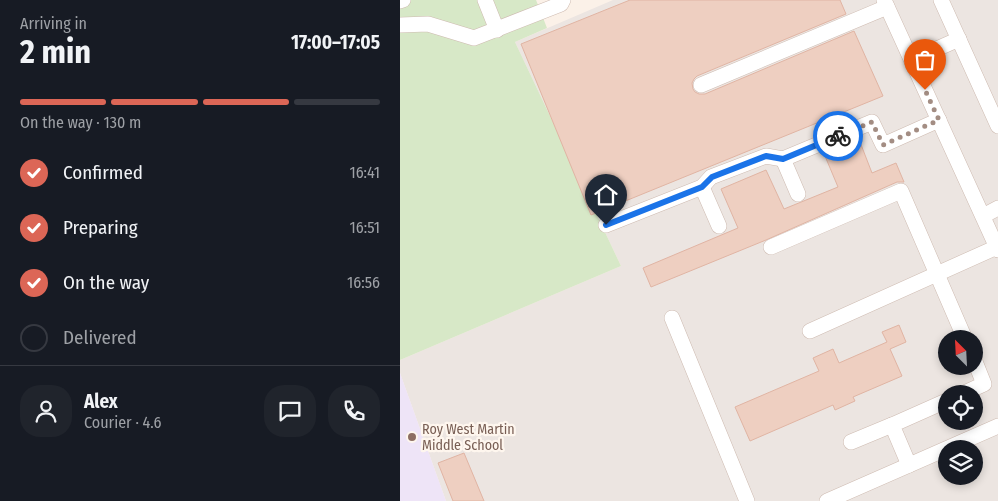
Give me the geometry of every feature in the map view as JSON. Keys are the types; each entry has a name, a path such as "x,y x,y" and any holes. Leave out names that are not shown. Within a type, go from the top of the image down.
{"street":[{"path":"485,0 497,30"},
{"path":"400,25 428,24 474,38 561,4 563,0"},
{"path":"941,0 998,126"},
{"path":"701,85 886,3 983,216 997,249 810,331"},
{"path":"912,60 959,40"},
{"path":"606,225 702,187 712,177 766,156 783,159 872,122 883,145 939,120"},
{"path":"783,159 798,194"},
{"path":"702,187 719,226"},
{"path":"771,247 901,191 961,330"},
{"path":"983,216 998,208"},
{"path":"672,318 747,501"},
{"path":"851,442 938,405"},
{"path":"892,425 909,465"},
{"path":"827,501 998,426"}],"shaded area":[{"path":"613,0 998,0 998,501 446,501 400,373 400,360 621,266 515,42"},
{"name":"Roy West Martin Middle School","path":"400,373 446,501 400,501"}],"green space":[{"path":"400,0 536,0 547,28 515,42 621,266 400,360"}],"building":[{"path":"630,0 840,0 846,14 697,76 692,83 693,89 699,94 705,94 854,31 883,96 591,215 521,44"},
{"path":"860,142 872,173 896,163 904,182 897,182 766,240 651,287 643,268 738,228 721,189 766,170 784,209 838,187 825,156"},
{"path":"899,325 906,342 890,349 902,376 853,397 855,401 835,410 833,405 750,441 735,407 819,371 813,358 833,349 839,363 887,342 882,332"},
{"path":"464,453 484,501 453,501 438,463"}],"way so far":[{"path":"838,136 872,122 883,145 939,120 925,90"}],"place":[{"name":"Roy West Martin Middle School","path":"412,437"}],"route":[{"path":"606,225 702,187 712,177 766,156 783,159 838,136"}]}
